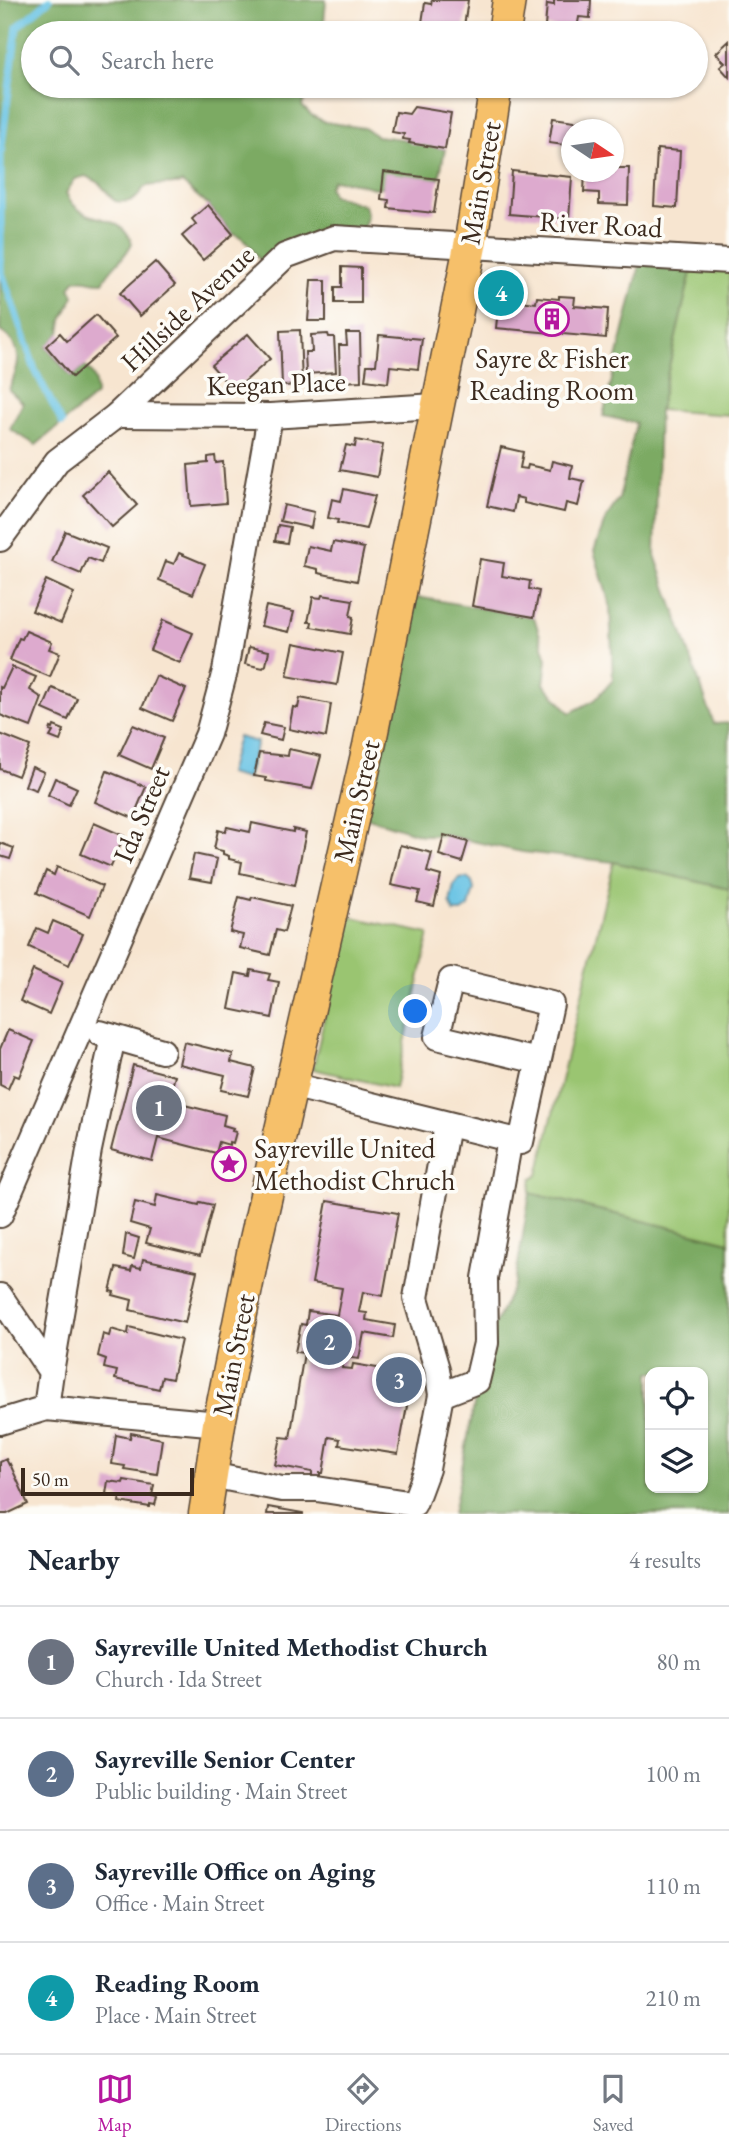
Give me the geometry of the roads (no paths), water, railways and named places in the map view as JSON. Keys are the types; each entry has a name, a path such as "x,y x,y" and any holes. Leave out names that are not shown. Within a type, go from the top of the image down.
{"main road":[{"path":"505,21 509,0"},
{"name":"Main Street","path":"205,1514 219,1423 254,1248 369,746 470,246 494,98"}],"street":[{"name":"Hillside Avenue","path":"0,539 57,461 117,415 285,256 334,238 470,246"},
{"name":"River Road","path":"470,246 729,261"},
{"name":"Keegan Place","path":"117,415 270,416 436,406"},
{"name":"Ida Street","path":"0,1215 208,734 225,671 270,416"},
{"path":"291,1085 521,1142 551,1004 451,980 438,1037 538,1061"},
{"path":"82,1028 162,1051"},
{"path":"46,1408 89,1150 113,1037"},
{"path":"211,1475 282,1489 317,1489 413,1509 427,1469 441,1395 416,1298 447,1125"},
{"path":"441,1395 477,1381 486,1343 485,1278 510,1139"},
{"path":"0,1296 51,1372"},
{"path":"0,1422 46,1408 219,1423"}],"water":[{"path":"238,737 257,742 247,779 228,774"},
{"path":"467,878 474,889 469,907 462,912 454,912 450,903 454,885 458,879"}],"waterway":[{"path":"24,21 49,0"},
{"path":"21,24 17,27 1,153 1,270 35,370 62,423"}],"place":[{"name":"Reading Room","path":"501,293"},
{"name":"Sayre & Fisher Reading Room","path":"552,319"},
{"name":"Sayreville United Methodist Church","path":"159,1108"},
{"name":"Sayreville United Methodist Chruch","path":"229,1164"},
{"name":"Sayreville Senior Center","path":"329,1342"},
{"name":"Sayreville Office on Aging","path":"399,1380"}]}
